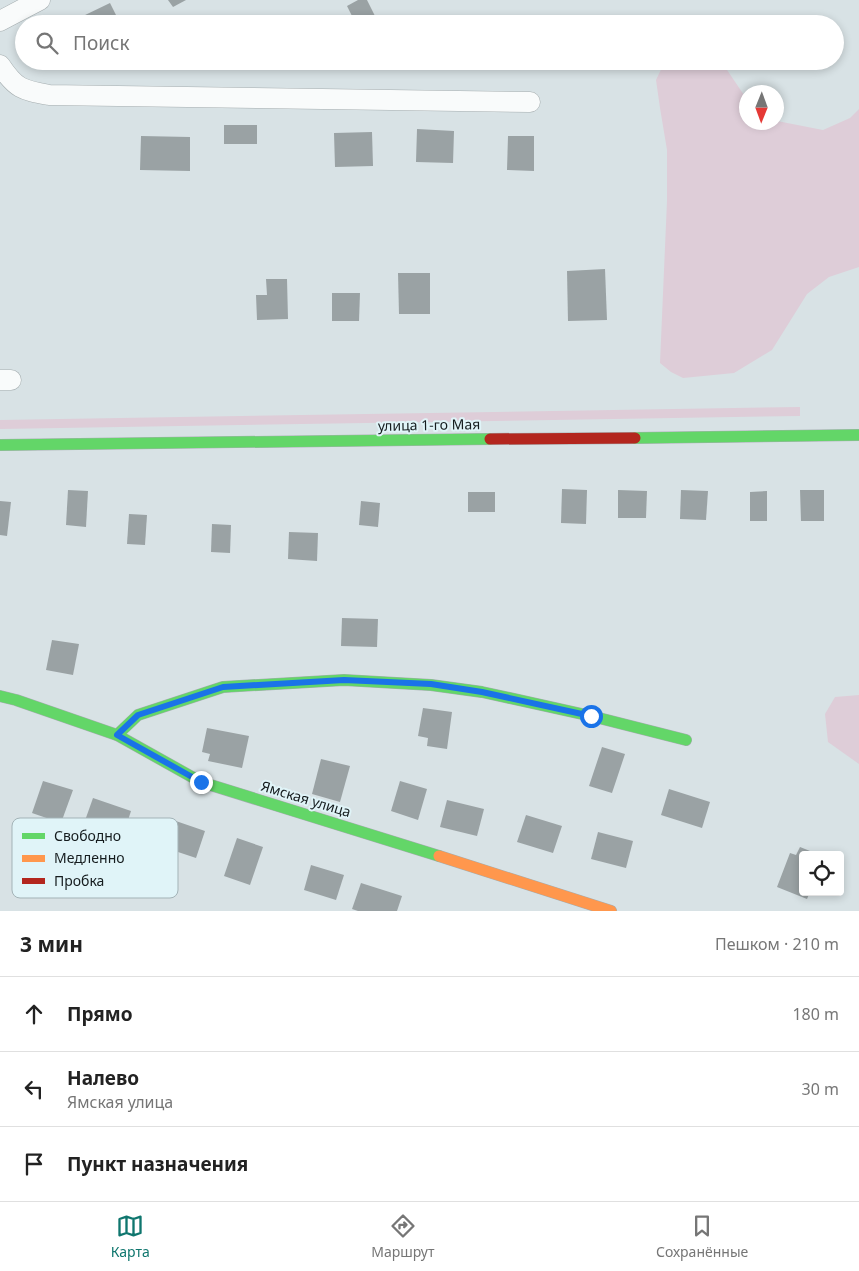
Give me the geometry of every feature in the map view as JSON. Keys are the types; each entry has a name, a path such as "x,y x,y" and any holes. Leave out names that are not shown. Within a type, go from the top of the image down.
{"street":[{"path":"0,21 40,0"},
{"path":"0,65 9,79 25,90 49,95 530,102"},
{"name":"улица 1-го Мая","path":"0,445 859,435"},
{"path":"117,735 138,715 223,687 344,680 431,684 482,692 591,716 686,740"},
{"name":"Ямская улица","path":"0,696 117,735 201,782 611,911"}],"shaded area":[{"path":"661,70 727,70 739,88 739,130 784,130 784,122 823,130 850,118 859,109 859,267 829,277 807,294 772,350 734,373 683,378 671,372 660,363 667,201 667,150 656,80"},
{"path":"800,407 800,416 0,429 0,420"},
{"path":"859,695 859,764 828,742 825,714 835,697"}],"building":[{"path":"168,0 186,0 173,7"},
{"path":"358,0 367,0 374,15 352,15 347,6"},
{"path":"110,3 116,15 85,15"},
{"path":"224,125 257,125 257,144 224,144"},
{"path":"417,129 454,131 453,163 416,162"},
{"path":"372,132 373,166 335,167 334,133"},
{"path":"141,136 190,137 190,171 140,170"},
{"path":"508,136 534,136 534,171 507,170"},
{"path":"605,269 607,320 568,321 567,271"},
{"path":"398,273 430,273 430,314 399,314"},
{"path":"266,279 287,279 288,319 257,320 256,295 267,295"},
{"path":"332,293 360,293 359,321 332,321"},
{"path":"562,489 587,490 586,524 561,523"},
{"path":"68,490 88,491 86,527 66,525"},
{"path":"618,490 647,491 646,518 618,518"},
{"path":"681,490 708,491 706,520 680,519"},
{"path":"800,490 824,490 824,521 801,521"},
{"path":"767,491 767,521 750,521 750,492"},
{"path":"468,492 495,492 495,512 468,512"},
{"path":"0,501 11,502 7,536 0,535"},
{"path":"361,501 380,503 378,527 359,525"},
{"path":"129,514 147,515 145,545 127,544"},
{"path":"212,524 231,525 230,553 211,552"},
{"path":"289,532 318,533 317,561 288,559"},
{"path":"342,618 378,619 377,647 341,646"},
{"path":"52,640 79,644 73,675 46,670"},
{"path":"423,708 452,712 447,749 427,746 428,738 418,736"},
{"path":"207,728 249,736 242,768 208,761 210,754 202,752"},
{"path":"602,747 625,754 612,793 589,786"},
{"path":"321,759 350,766 340,802 312,794"},
{"path":"43,781 73,790 63,818 46,818 32,813"},
{"path":"400,781 427,789 418,820 391,811"},
{"path":"669,789 710,802 702,828 661,815"},
{"path":"93,798 131,811 129,818 86,818"},
{"path":"447,800 484,809 477,836 440,827"},
{"path":"526,815 562,826 553,853 517,842"},
{"path":"178,822 205,831 196,858 178,852"},
{"path":"598,832 633,841 626,868 591,859"},
{"path":"237,838 263,847 250,885 224,876"},
{"path":"800,847 810,851 799,851 799,896 777,887 790,853 796,855"},
{"path":"311,865 344,875 336,900 304,890"},
{"path":"361,883 402,896 397,911 358,911 352,909"}],"traffic: fast":[{"path":"635,438 859,435"},
{"path":"0,445 490,439"},
{"path":"117,735 138,715 223,687 344,680 431,685 482,692 591,716 686,740"},
{"path":"0,696 117,735 201,782 439,856"}],"traffic: slow":[{"path":"439,856 611,911"}],"traffic: jam":[{"path":"490,439 635,438"}],"route":[{"path":"201,782 117,735 138,715 223,687 344,680 431,684 482,692 591,716"}]}
